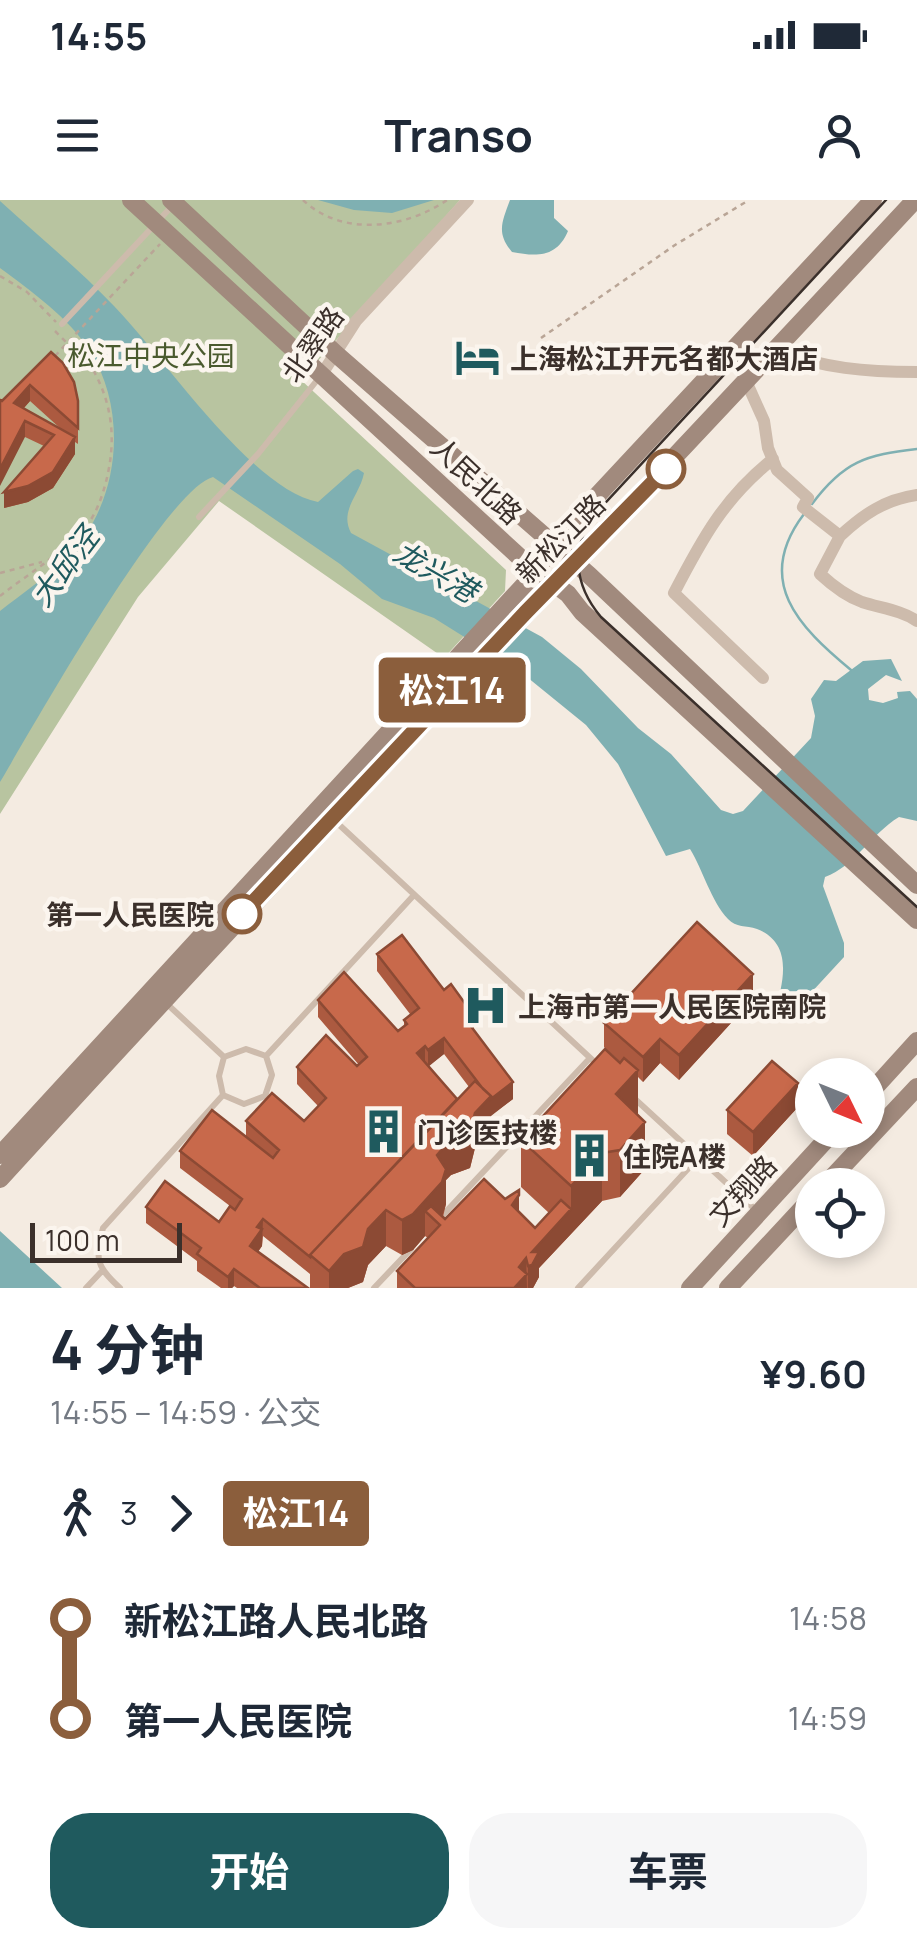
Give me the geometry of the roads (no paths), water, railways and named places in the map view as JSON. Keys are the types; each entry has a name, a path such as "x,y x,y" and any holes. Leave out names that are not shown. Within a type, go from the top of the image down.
{"main road":[{"name":"人民北路","path":"131,200 917,920"},
{"name":"新松江路","path":"0,1154 510,615 552,544 873,200"},
{"name":"新松江路","path":"510,615 575,564 915,200"},
{"name":"人民北路","path":"174,201 336,354 575,564 917,885"},
{"name":"新松江路","path":"0,1179 332,818 477,651"},
{"path":"885,1076 917,1041"},
{"path":"841,1168 917,1086"},
{"name":"文翔路","path":"690,1288 819,1148"},
{"name":"文翔路","path":"728,1288 795,1216"}],"street":[{"name":"北翠路","path":"322,374 356,322 468,200"},
{"path":"775,351 822,366 917,372"},
{"path":"746,382 764,421 772,459 794,488 808,498 807,510 840,536"},
{"path":"763,678 674,592 706,529 772,459"},
{"path":"917,495 886,501 863,515 840,536 820,574 858,601 917,621"}],"lane":[{"path":"61,325 97,286 162,228 174,201"},
{"name":"北翠路","path":"199,517 258,454 322,374"},
{"path":"332,818 604,1070"},
{"path":"266,1056 414,894"},
{"path":"163,1001 224,1057"},
{"path":"224,1057 246,1049 266,1056"},
{"path":"224,1096 244,1104 265,1096 272,1075 266,1056"},
{"path":"224,1057 219,1076 224,1096"},
{"path":"428,1230 590,1058"},
{"path":"630,1095 759,1213"},
{"path":"120,1288 102,1271 97,1252 102,1228 224,1096"},
{"path":"578,1288 698,1158"},
{"path":"374,1288 414,1245"},
{"path":"86,1288 102,1271"}],"water":[{"path":"318,200 434,200 392,213 354,210"},
{"path":"510,200 554,200 554,218 568,231 564,240 546,253 512,252 502,227"},
{"name":"大邱泾","path":"0,201 114,306 209,418 265,473 292,492 318,502 353,471 364,473 347,517 351,533 542,637 671,754 721,810 733,814 743,811 811,738 815,716 811,699 824,680 836,681 863,661 891,659 902,681 886,675 868,689 869,700 883,703 898,698 897,692 910,691 917,699 917,821 899,817 845,865 825,877 823,886 844,943 844,957 785,1021 775,1011 783,976 776,944 757,929 728,919 690,849 666,856 618,764 586,725 522,673 434,618 382,599 340,564 213,477 192,491 133,565 0,782 0,611 66,558 84,537 108,486 114,430 110,402 90,351 60,316 0,268"},
{"path":"0,1231 62,1288 0,1288"}],"waterway":[{"path":"812,504 835,478 857,463 917,449"},
{"path":"804,514 789,538 783,561 789,601 815,637 851,670"}],"tram line":[{"path":"886,200 595,514 582,540 578,566 585,592 601,617 917,907"}],"place":[{"name":"上海松江开元名都大酒店","path":"477,358"},
{"name":"第一人民医院","path":"242,914"},
{"name":"上海市第一人民医院南院","path":"485,1006"},
{"name":"门诊医技楼","path":"384,1132"},
{"name":"住院A楼","path":"590,1156"}],"park label":[{"name":"松江中央公园","path":"151,355"}],"water label":[{"name":"龙兴港","path":"436,571"}]}
